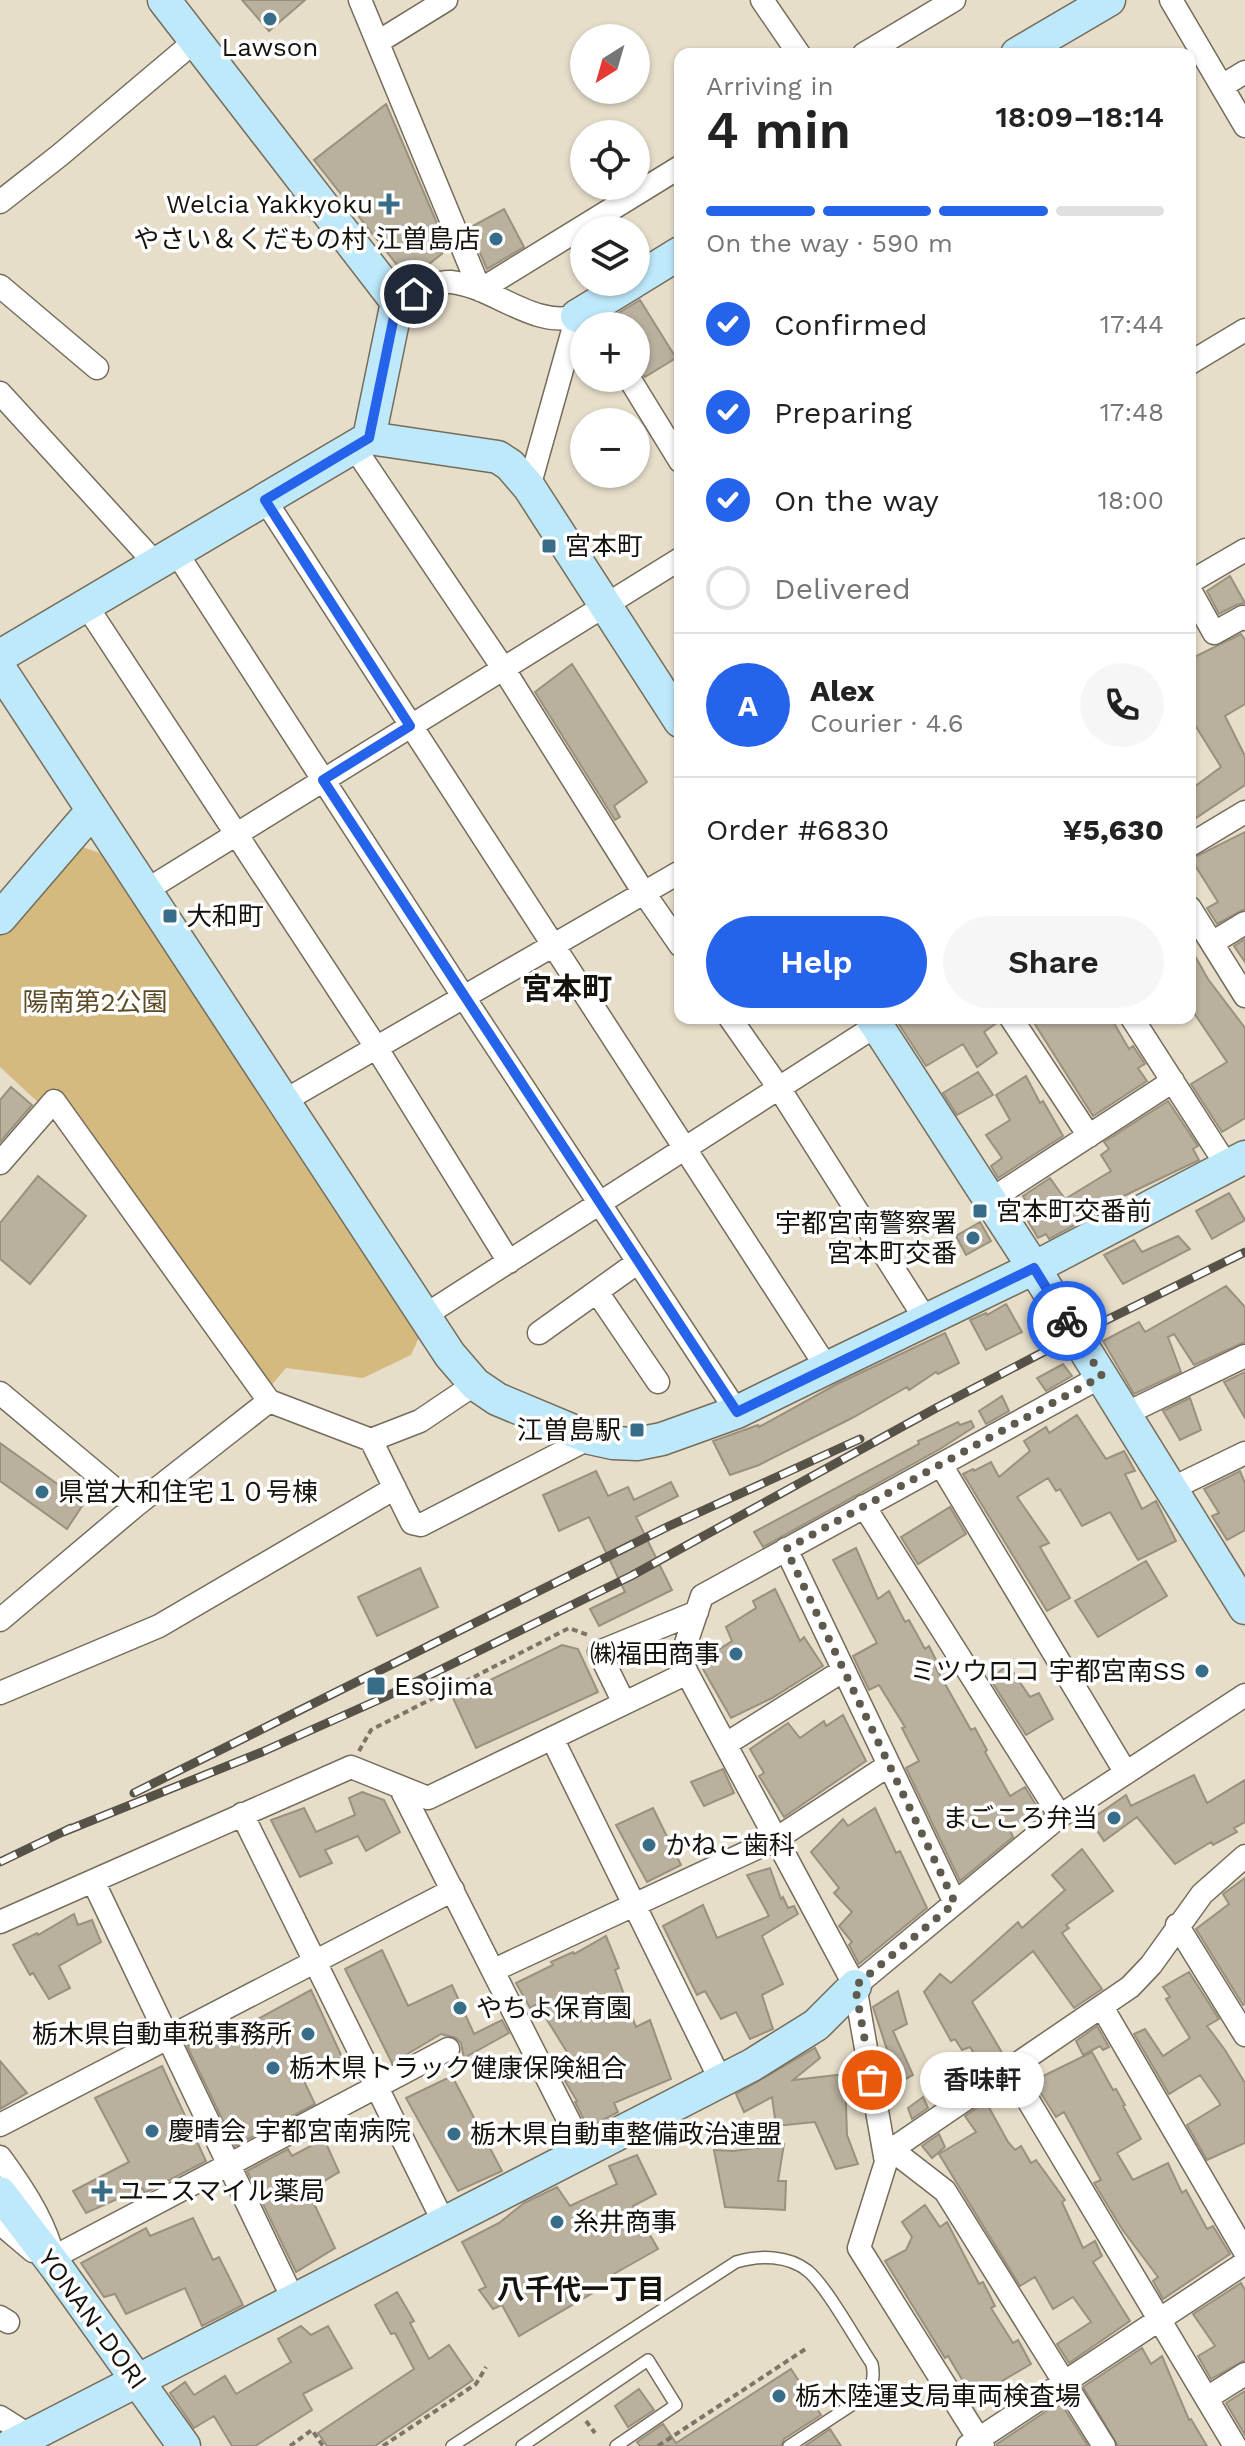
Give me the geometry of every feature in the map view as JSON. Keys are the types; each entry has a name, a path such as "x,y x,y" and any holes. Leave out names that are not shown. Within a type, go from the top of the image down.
{"street":[{"path":"164,0 397,302"},
{"path":"360,0 480,290"},
{"path":"378,42 446,0"},
{"path":"762,0 795,48"},
{"path":"874,48 954,0"},
{"path":"1027,48 1109,0"},
{"path":"1171,0 1191,48"},
{"path":"0,202 195,41"},
{"path":"1198,66 1222,86 1245,126"},
{"path":"1222,86 1245,72"},
{"path":"480,290 674,171"},
{"path":"650,271 674,257"},
{"path":"397,302 450,282 556,319 570,319"},
{"path":"0,286 97,368"},
{"path":"595,312 615,296"},
{"path":"397,302 361,442 674,936"},
{"path":"1196,355 1245,330"},
{"path":"529,487 570,368"},
{"path":"638,392 674,451"},
{"path":"0,393 166,558 323,780 737,1412"},
{"path":"0,656 361,442 498,457 510,465 529,487 674,712"},
{"path":"265,500 827,1368"},
{"path":"1196,579 1245,550"},
{"path":"145,891 674,563"},
{"path":"1196,601 1214,633 1243,617 1245,619"},
{"path":"86,605 376,1047 509,1262"},
{"path":"0,669 450,1355 475,1384 518,1409 590,1438 637,1444 662,1439 737,1412 1034,1268 1236,1162 1173,1081 1136,1024"},
{"path":"0,918 92,811"},
{"path":"1196,841 1245,812"},
{"path":"284,1101 674,876"},
{"path":"1196,918 1245,996"},
{"path":"1212,943 1245,923"},
{"path":"734,1024 779,1088 926,1320"},
{"path":"424,1316 779,1088 872,1024"},
{"path":"876,1024 1034,1268 1245,1608"},
{"path":"1015,1024 1089,1136"},
{"path":"990,1200 1173,1081"},
{"path":"0,1163 54,1101 269,1401 371,1440 420,1421 475,1384"},
{"path":"539,1333 638,1262"},
{"path":"597,1292 658,1382"},
{"path":"1125,1414 1245,1356"},
{"path":"1102,1376 702,1596 681,1658 855,1986 887,2146 886,2162 859,2248 976,2444 1245,2263"},
{"path":"0,1393 135,1506"},
{"path":"0,1620 135,1506 269,1401"},
{"path":"371,1440 412,1523 421,1525 590,1438"},
{"path":"1171,1489 1245,1453"},
{"path":"941,1465 1126,1773"},
{"path":"0,1693 159,1626 395,1488"},
{"path":"864,1506 1060,1816"},
{"path":"786,1549 955,1903"},
{"path":"624,1703 599,1652 697,1612"},
{"path":"726,1744 844,1670"},
{"path":"0,1922 351,1767 428,1798 687,1673"},
{"path":"0,2417 20,2441 752,2065 816,2025 855,1986 1060,1816 1245,1695"},
{"path":"552,1738 721,2081"},
{"path":"494,1970 776,1839 889,1765"},
{"path":"401,1789 584,2151"},
{"path":"242,1814 444,2223"},
{"path":"887,2146 1010,2070 1130,1987 1151,1965 1202,1894 1245,1856"},
{"path":"93,1881 294,2301"},
{"path":"0,2125 453,1890"},
{"path":"1177,1925 1245,2035"},
{"path":"1102,2007 1245,2252"},
{"path":"0,2223 19,2242 48,2254 229,2166 448,2049"},
{"path":"1010,2070 1235,2446"},
{"path":"887,2146 945,2191 1104,2446"},
{"path":"0,2157 44,2226 48,2254"},
{"name":"YONAN-DORI","path":"0,2193 48,2254 184,2446"},
{"path":"1207,2398 1245,2374"}],"lane":[{"path":"453,2446 736,2262 763,2257 777,2258 807,2270 872,2364 874,2376 864,2397 789,2446"},
{"path":"522,2446 648,2360 676,2405 616,2446"}],"path":[{"path":"351,1767 371,1730 569,1628 587,1633 599,1652"},
{"path":"658,2446 807,2348"},
{"path":"383,2446 476,2384 486,2367"},
{"path":"583,2416 595,2433"},
{"path":"290,2446 312,2430 323,2446"}],"green space":[{"name":"陽南第2公園","path":"74,844 111,857 421,1333 411,1355 363,1378 286,1368 270,1387 56,1088 41,1105 0,1067 0,930"}],"building":[{"name":"Lawson","path":"242,0 305,0 269,31"},
{"name":"Welcia Yakkyoku","path":"386,104 448,249 409,280 314,160"},
{"name":"やさい＆くだもの村 江曽島店","path":"504,209 524,247 487,269 469,228"},
{"path":"640,300 647,312 620,312"},
{"path":"650,316 674,355 674,359 650,374"},
{"path":"1230,576 1245,603 1219,614 1207,591"},
{"path":"1241,634 1245,640 1245,704 1225,716 1245,756 1245,785 1196,818 1196,786 1221,767 1196,727 1196,656"},
{"path":"572,664 647,782 614,806 620,817 615,820 535,692"},
{"path":"1245,832 1245,909 1217,924 1207,908 1218,902 1196,867 1196,856"},
{"path":"1245,939 1245,962 1234,946"},
{"path":"1196,958 1245,1028 1245,1118 1222,1132 1191,1084 1227,1062 1196,1016"},
{"path":"899,1024 995,1024 984,1032 997,1053 977,1067 963,1044 926,1066"},
{"path":"1035,1024 1114,1024 1129,1049 1133,1046 1145,1064 1138,1068 1147,1081 1093,1116"},
{"path":"978,1072 993,1095 957,1115 943,1093"},
{"path":"1026,1076 1063,1136 998,1178 991,1166 1002,1158 986,1135 1010,1120 996,1095"},
{"path":"11,1087 32,1105 0,1142 0,1100"},
{"path":"1168,1101 1198,1146 1193,1149 1199,1160 1107,1204 1109,1207 1049,1239 1046,1234 1038,1238 1028,1221 1035,1216 1023,1196 1050,1178 1065,1199 1111,1171 1101,1155 1109,1149 1104,1142"},
{"path":"38,1176 86,1216 30,1284 0,1259 0,1223"},
{"path":"1229,1193 1245,1220 1212,1239 1196,1211"},
{"name":"宇都宮南警察署 宮本町交番","path":"980,1222 991,1241 966,1255 956,1236"},
{"path":"1178,1236 1190,1249 1123,1284 1104,1255 1134,1240 1142,1252"},
{"path":"1226,1286 1245,1307 1245,1342 1194,1365 1174,1334 1168,1337 1181,1372 1134,1394 1103,1341 1139,1322 1145,1332"},
{"path":"1006,1304 1022,1332 986,1350 970,1320"},
{"path":"945,1333 959,1363 938,1374 936,1372 909,1390 907,1387 759,1465 730,1475 713,1441 759,1427 837,1384"},
{"path":"1063,1364 1072,1376 1046,1391 1037,1378"},
{"path":"1245,1372 1245,1418 1224,1382"},
{"path":"1002,1396 1009,1411 986,1424 979,1411"},
{"path":"1190,1398 1201,1430 1180,1440 1163,1411"},
{"path":"1077,1415 1106,1459 1124,1451 1135,1471 1125,1474 1142,1509 1156,1501 1176,1541 1138,1560 1110,1512 1082,1526 1060,1489 1056,1491 1048,1478 1017,1497 1049,1543 1040,1547 1070,1598 1047,1611 963,1474 991,1462 999,1477 1030,1451 1024,1441 1046,1427 1049,1433"},
{"path":"971,1421 974,1427 940,1449 763,1547 754,1532 919,1444 918,1441 958,1422 960,1425"},
{"name":"県営大和住宅１０号棟","path":"0,1443 84,1503 67,1529 0,1481"},
{"path":"596,1471 608,1496 628,1487 634,1500 671,1482 678,1496 636,1517 672,1590 599,1626 590,1609 625,1592 589,1517 559,1531 543,1495"},
{"path":"1240,1471 1245,1483 1245,1530 1227,1540 1212,1516 1219,1513 1204,1489"},
{"path":"950,1507 966,1534 918,1564 901,1537"},
{"path":"856,1548 878,1599 889,1591 905,1622 909,1620 925,1649 929,1646 939,1666 936,1668 971,1730 975,1728 1010,1796 1025,1787 1039,1810 1009,1828 1013,1837 960,1881 906,1768 919,1761 902,1728 905,1727 879,1685 869,1690 853,1656 877,1643 833,1560"},
{"path":"1146,1561 1167,1596 1098,1637 1075,1601"},
{"path":"420,1568 438,1607 377,1636 358,1597"},
{"path":"775,1589 800,1641 804,1637 823,1666 772,1698 731,1718 699,1662 732,1641 726,1627 756,1608 753,1601"},
{"path":"562,1645 578,1649 598,1692 476,1748 453,1698"},
{"path":"1008,1665 1030,1697 1039,1693 1053,1719 1026,1735 990,1679"},
{"path":"843,1715 866,1761 784,1817 759,1776 764,1773 750,1749 788,1723 800,1738 824,1721 826,1726"},
{"path":"723,1769 734,1793 704,1806 691,1782"},
{"path":"1194,1775 1207,1803 1245,1780 1245,1822 1234,1828 1237,1832 1213,1845 1211,1842 1175,1864 1137,1817 1104,1841 1090,1820 1126,1795 1131,1806"},
{"path":"362,1792 384,1800 400,1832 366,1851 358,1836 325,1850 332,1863 300,1877 271,1820 304,1808 316,1832 355,1815 349,1798"},
{"name":"かねこ歯科","path":"653,1808 681,1865 647,1882 616,1825"},
{"path":"875,1808 927,1908 859,1964 849,1945 852,1942 839,1926 852,1912 834,1893 839,1888 811,1852 843,1819 848,1826"},
{"path":"1082,1849 1113,1891 1066,1925 1069,1928 1062,1933 1102,1989 1074,2008 1033,1951 972,2002 1004,2056 955,2088 948,2078 976,2057 970,2047 962,2050 955,2039 951,2041 924,1992 940,1974 951,1983 1018,1922 1022,1928 1065,1890 1052,1875"},
{"path":"770,1868 781,1899 783,1897 788,1908 794,1906 798,1914 762,1936 783,1984 762,1995 773,2029 750,2039 736,2012 721,2019 705,1991 697,1995 663,1926 703,1905 717,1938 769,1916 747,1875"},
{"path":"1245,1878 1243,2005 1196,1929 1229,1904 1223,1894"},
{"path":"74,1914 78,1925 92,1920 101,1942 59,1966 70,1988 49,1999 33,1973 30,1975 13,1945 38,1935"},
{"path":"606,1936 636,2027 650,2020 671,2079 614,2103 618,2112 588,2128 577,2101 558,2069 572,2060 537,2004 530,2008 516,1983 553,1965 551,1962 574,1954"},
{"path":"382,1950 408,2006 452,1985 474,2034 502,2020 509,2033 464,2058 461,2043 456,2038 441,2034 392,2063 345,1969"},
{"path":"1189,1972 1219,2019 1207,2026 1245,2083 1245,2143 1207,2160 1187,2125 1220,2105 1219,2102 1200,2075 1169,2094 1134,2034 1145,2029 1163,2056 1190,2038 1166,1999 1170,1997 1163,1987"},
{"name":"栃木県トラック健康保険組合","path":"311,1990 342,2057 303,2079 315,2104 235,2146 187,2046 206,2036 210,2045"},
{"path":"898,1991 907,2024 893,2031 913,2075 898,2083 873,2007"},
{"path":"1097,2026 1109,2047 1103,2050 1100,2046 1083,2055 1076,2041"},
{"path":"815,2048 820,2058 793,2080 845,2074 847,2135 858,2164 836,2169 815,2122 776,2126 772,2097 744,2112 736,2094"},
{"path":"1092,2052 1113,2090 1116,2089 1141,2139 1117,2153 1133,2180 1168,2163 1182,2193 1186,2190 1207,2229 1213,2226 1230,2254 1163,2299 1153,2281 1158,2277 1122,2229 1094,2183 1101,2180 1064,2112 1056,2117 1033,2081"},
{"path":"0,2061 27,2093 0,2109"},
{"name":"慶晴会 宇都宮南病院","path":"162,2066 206,2161 145,2193 142,2188 86,2213 73,2191 129,2162 95,2098"},
{"name":"栃木県自動車整備政治連盟","path":"452,2076 502,2171 458,2191 406,2098"},
{"path":"923,2097 928,2108 912,2119 908,2108"},
{"path":"986,2102 1008,2142 1015,2150 1021,2146 1031,2163 1036,2160 1065,2200 1062,2202 1083,2248 1095,2241 1102,2256 1093,2262 1130,2321 1069,2363 1057,2344 1091,2322 1073,2297 1053,2309 1035,2277 1020,2286 939,2154 976,2132 965,2116"},
{"path":"939,2134 945,2147 932,2158 922,2146"},
{"path":"324,2139 339,2172 308,2191 335,2248 296,2272 247,2171 288,2149 292,2156"},
{"path":"784,2144 778,2181 786,2181 785,2210 725,2207 714,2150 734,2151"},
{"path":"637,2155 656,2194 633,2206 658,2249 612,2275 615,2280 519,2336 502,2305 493,2309 479,2290 486,2287 462,2242 499,2223 524,2203 557,2187 570,2206 617,2184 609,2166"},
{"path":"925,2205 940,2227 947,2222 979,2284 983,2282 995,2306 991,2308 1013,2343 1018,2340 1031,2364 973,2398 885,2261 906,2250 912,2237 902,2222"},
{"path":"193,2218 213,2260 219,2257 243,2305 202,2326 185,2288 126,2314 115,2294 104,2297 81,2263 146,2228 150,2236"},
{"path":"1241,2283 1245,2290 1245,2360 1211,2379 1198,2356 1215,2346 1193,2314"},
{"path":"397,2292 414,2321 410,2323 429,2359 449,2345 473,2380 375,2446 327,2446 318,2433 414,2369 395,2333 391,2334 375,2305"},
{"path":"301,2326 311,2335 328,2326 352,2368 303,2394 312,2410 255,2446 232,2446 214,2416 194,2428 170,2393 185,2382 194,2395 225,2376 236,2394 291,2362 278,2339"},
{"path":"1142,2348 1151,2364 1162,2356 1189,2420 1207,2446 1118,2446 1083,2387"},
{"name":"栃木陸運支局車両検査場","path":"791,2369 821,2415 784,2439 781,2446 640,2446 637,2442 663,2424 676,2443"},
{"path":"639,2389 654,2410 628,2427 615,2406"},
{"path":"1245,2391 1245,2435 1226,2403"},
{"path":"1060,2402 1088,2446 997,2446 997,2444"},
{"path":"830,2429 841,2446 805,2446"}],"railway":[{"path":"63,1832 262,1752 385,1697 631,1576 938,1407 1245,1252"},
{"path":"134,1793 669,1526 860,1439"},
{"path":"0,1862 71,1828"}],"way so far":[{"path":"872,2080 855,1986 955,1903 786,1549 1102,1376 1067,1321"}],"place":[{"name":"Lawson","path":"270,19"},
{"name":"Welcia Yakkyoku","path":"389,204"},
{"name":"やさい＆くだもの村 江曽島店","path":"496,239"},
{"name":"宮本町","path":"549,546"},
{"name":"大和町","path":"170,916"},
{"name":"宮本町交番前","path":"980,1211"},
{"name":"宇都宮南警察署 宮本町交番","path":"973,1238"},
{"name":"江曽島駅","path":"637,1430"},
{"name":"県営大和住宅１０号棟","path":"42,1492"},
{"name":"㈱福田商事","path":"736,1654"},
{"name":"ミツウロコ 宇都宮南SS","path":"1202,1671"},
{"name":"Esojima","path":"376,1686"},
{"name":"まごころ弁当","path":"1114,1818"},
{"name":"かねこ歯科","path":"649,1845"},
{"name":"やちよ保育園","path":"460,2008"},
{"name":"栃木県自動車税事務所","path":"308,2034"},
{"name":"栃木県トラック健康保険組合","path":"273,2068"},
{"name":"香味軒","path":"872,2080"},
{"name":"慶晴会 宇都宮南病院","path":"152,2131"},
{"name":"栃木県自動車整備政治連盟","path":"454,2134"},
{"name":"ユニスマイル薬局","path":"102,2191"},
{"name":"糸井商事","path":"557,2222"},
{"name":"栃木陸運支局車両検査場","path":"779,2396"}],"district":[{"name":"宮本町","path":"567,988"},
{"name":"八千代一丁目","path":"581,2289"}],"route":[{"path":"414,294 397,302 369,438 265,500 410,726 323,780 737,1412 1034,1268 1067,1321"}]}
